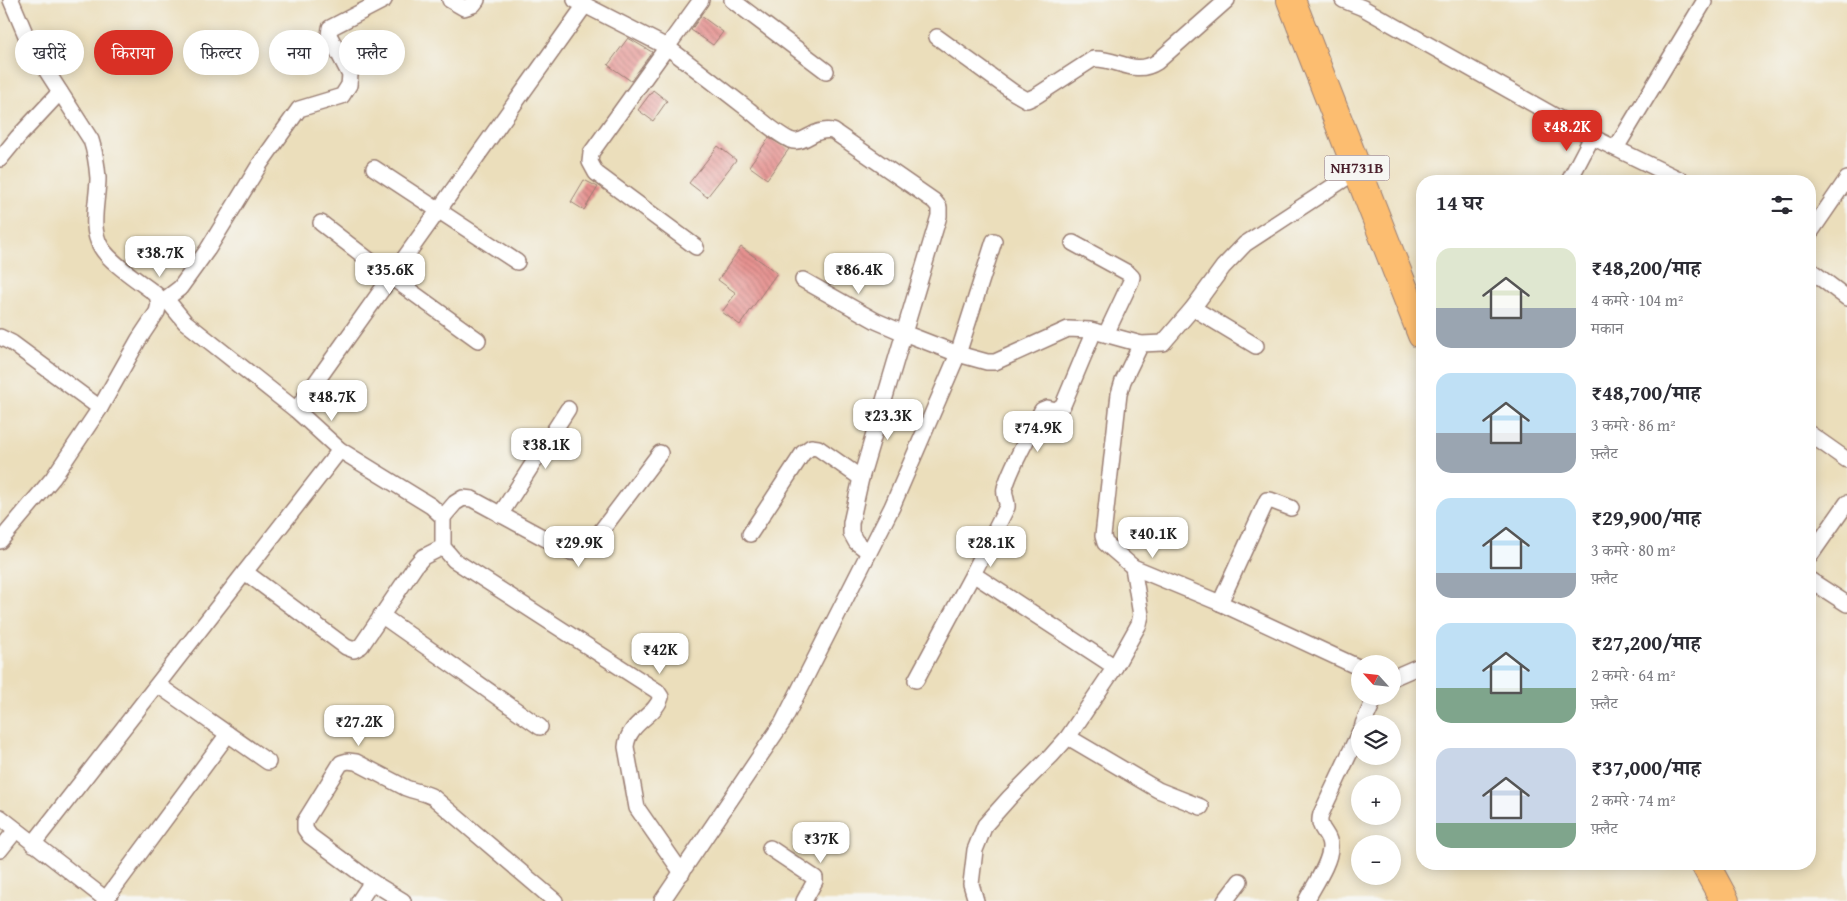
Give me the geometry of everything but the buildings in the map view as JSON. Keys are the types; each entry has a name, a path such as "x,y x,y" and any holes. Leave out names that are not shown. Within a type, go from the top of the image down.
{"highway":[{"name":"NH731B","path":"1291,0 1416,320"},
{"name":"NH731B","path":"1308,0 1416,278"},
{"path":"1690,870 1707,901"},
{"path":"1707,870 1724,901"}],"street":[{"path":"11,0 30,45 91,140 96,158 98,179 95,228 100,246 111,259 157,295 185,322 296,410 340,450 431,506 443,518"},
{"path":"0,541 53,478 100,408 163,301 180,288 208,249 260,164 299,109 342,96 349,85 350,75 329,36 330,28 384,0"},
{"path":"450,0 464,8 478,0"},
{"path":"696,247 596,173 590,162 591,153 701,0"},
{"path":"732,0 826,71"},
{"path":"937,37 1027,100 1092,59 1138,68 1148,68 1227,0"},
{"path":"1342,0 1363,8 1592,137 1671,175"},
{"path":"296,410 438,210 580,2 667,47 767,124 791,140 800,141 824,129 833,131 934,201 939,207 939,216 861,478 851,523 851,533 856,542 869,552"},
{"path":"1616,148 1704,2"},
{"path":"0,159 60,92"},
{"path":"1572,175 1592,137"},
{"path":"374,168 517,262"},
{"path":"803,280 876,321 958,354 987,362 995,362 1068,329 1100,333 1141,344 1163,343 1193,308 1223,267 1245,244 1358,170"},
{"path":"1816,224 1847,179"},
{"path":"321,223 478,340"},
{"path":"662,901 783,722 892,507 958,354 994,241"},
{"path":"916,680 1007,508 1008,502 1004,491 1042,410 1048,408 1056,410 1063,405 1100,333 1131,281 1132,276 1128,273 1073,244"},
{"path":"1816,275 1847,298"},
{"path":"1193,308 1256,346"},
{"path":"0,337 12,343 100,408"},
{"path":"1141,344 1123,381 1119,394 1103,536 1105,543 1133,567 1220,603 1351,664"},
{"path":"500,515 568,410"},
{"path":"1816,438 1847,460"},
{"path":"750,534 803,453 811,447 818,448 861,478"},
{"path":"33,844 340,450"},
{"path":"660,453 592,543 578,554 570,552 472,500 463,498 443,518 443,547 454,560 464,567 657,691 661,697 659,703 633,728 627,738 626,747 634,801 637,808 682,873"},
{"path":"1220,603 1267,500 1291,508"},
{"path":"1816,547 1847,502"},
{"path":"245,572 346,647 354,650 361,646 416,565 423,557 443,547"},
{"path":"976,901 971,884 975,850 985,826 1010,796 1068,738 1135,633 1141,615 1133,567"},
{"path":"973,574 1115,667"},
{"path":"1816,584 1847,604"},
{"path":"381,615 540,727"},
{"path":"1401,674 1416,668"},
{"path":"158,685 268,762"},
{"path":"0,817 107,900 228,734"},
{"path":"1068,738 1158,790 1201,807"},
{"path":"1306,901 1329,856 1329,838 1320,827 1321,814 1351,750"},
{"path":"403,901 372,882 310,836 306,830 305,821 321,794 342,764 348,761 356,762 406,788 425,792 433,797 555,901"},
{"path":"0,850 16,830"},
{"path":"770,848 815,878 804,901"},
{"path":"1225,901 1240,881"},
{"path":"359,901 372,882"}]}
